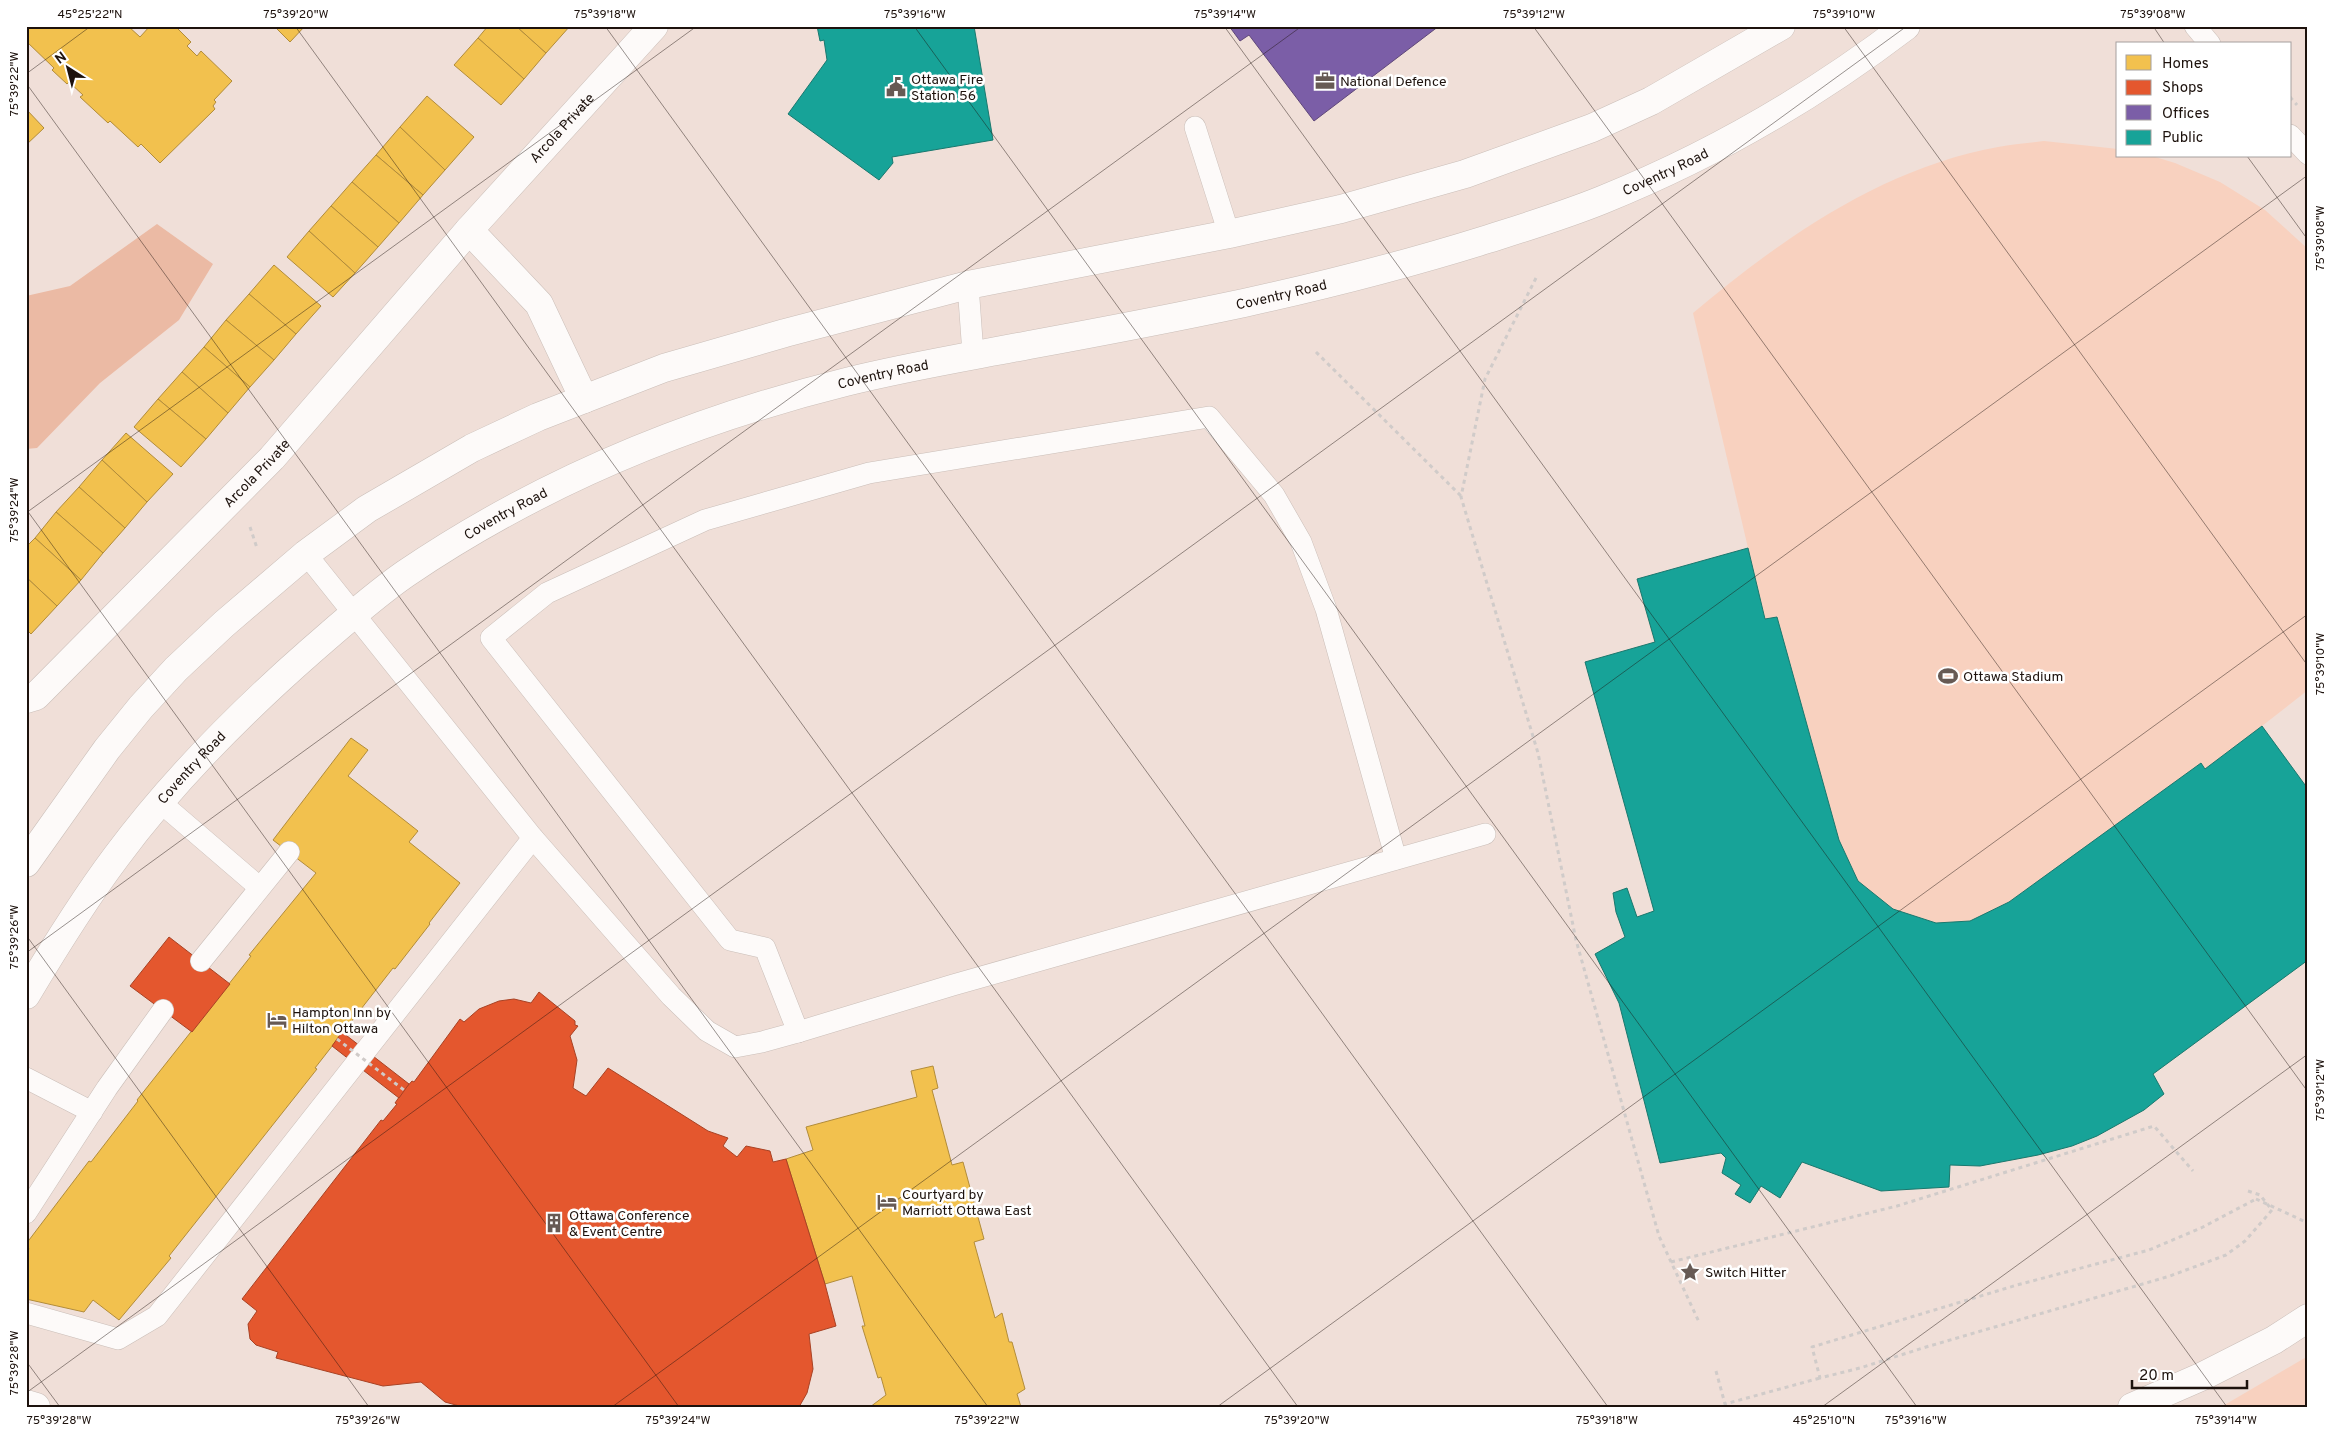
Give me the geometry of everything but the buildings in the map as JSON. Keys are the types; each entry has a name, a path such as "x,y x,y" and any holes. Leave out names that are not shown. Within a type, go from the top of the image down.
{"main road":[{"name":"Arcola Private","path":"26,699 36,696 272,458 469,230 654,26"},
{"path":"26,863 107,749 176,669 224,624 306,554 367,509 472,448 538,417 673,366 785,333 968,285 1229,234 1342,209 1408,191 1536,149 1651,101 1781,26"},
{"name":"Coventry Road","path":"26,995 98,882 160,802 224,730 353,614 402,576 505,512 616,458 731,415 785,398 843,382 973,354 1024,346 1247,302 1419,260 1555,218 1611,196 1722,145 1834,78 1906,26"},
{"path":"469,230 539,304 584,399"},
{"path":"2132,1407 2203,1376 2274,1340 2308,1318"},
{"path":"26,1404 36,1407"}],"lane":[{"path":"2195,26 2208,42"},
{"path":"1195,127 1229,234"},
{"path":"2292,137 2308,154"},
{"path":"968,285 973,354"},
{"path":"798,1032 765,948 730,940 491,638 547,593 705,520 869,473 1208,416 1274,496 1301,542 1326,609 1396,859"},
{"path":"306,554 533,838 671,996 707,1031 734,1047 762,1042 798,1032 961,982 1484,834"},
{"path":"160,802 259,887"},
{"path":"26,1313 118,1339 157,1316 533,838"},
{"path":"200,961 288,852"},
{"path":"26,1213 92,1112 163,1010"},
{"path":"26,1078 92,1112"}],"path":[{"path":"1536,278 1485,379 1461,496 1538,753 1576,940 1659,1236 1699,1322"},
{"path":"1316,352 1461,496"},
{"path":"337,1039 404,1090"},
{"path":"1671,1262 1897,1206 2154,1126 2193,1171"},
{"path":"1716,1371 1725,1404 1860,1368 2170,1276 2226,1255 2245,1241 2272,1210 2260,1195 2248,1191"},
{"path":"1820,1378 1812,1346 2016,1285 2149,1250 2201,1228 2256,1199 2308,1223"}],"shaded area":[{"name":"Ottawa Stadium","path":"2044,141 2116,149 2116,158 2159,158 2175,163 2220,182 2265,210 2308,249 2308,690 2262,726 2308,789 2308,960 2153,1074 2164,1094 2116,1126 2090,1138 2036,1156 1979,1164 1950,1165 1949,1187 1881,1191 1802,1162 1780,1198 1761,1186 1750,1203 1735,1194 1741,1185 1722,1153 1660,1163 1619,1003 1595,954 1625,937 1616,912 1613,893 1627,888 1637,917 1654,911 1585,662 1654,642 1637,579 1748,548 1693,313 1761,259 1798,233 1874,189 1914,171 1955,157 2004,146"},
{"path":"157,224 213,264 179,320 100,383 37,448 26,449 26,296 70,286"},
{"path":"2308,1356 2308,1407 2221,1407"}],"place":[{"name":"National Defence","path":"1325,81"},
{"name":"Ottawa Fire Station 56","path":"896,87"},
{"name":"Ottawa Stadium","path":"1948,676"},
{"name":"Hampton Inn by Hilton Ottawa","path":"277,1020"},
{"name":"Courtyard by Marriott Ottawa East","path":"887,1202"},
{"name":"Ottawa Conference & Event Centre","path":"554,1223"},
{"name":"Switch Hitter","path":"1690,1272"}]}
